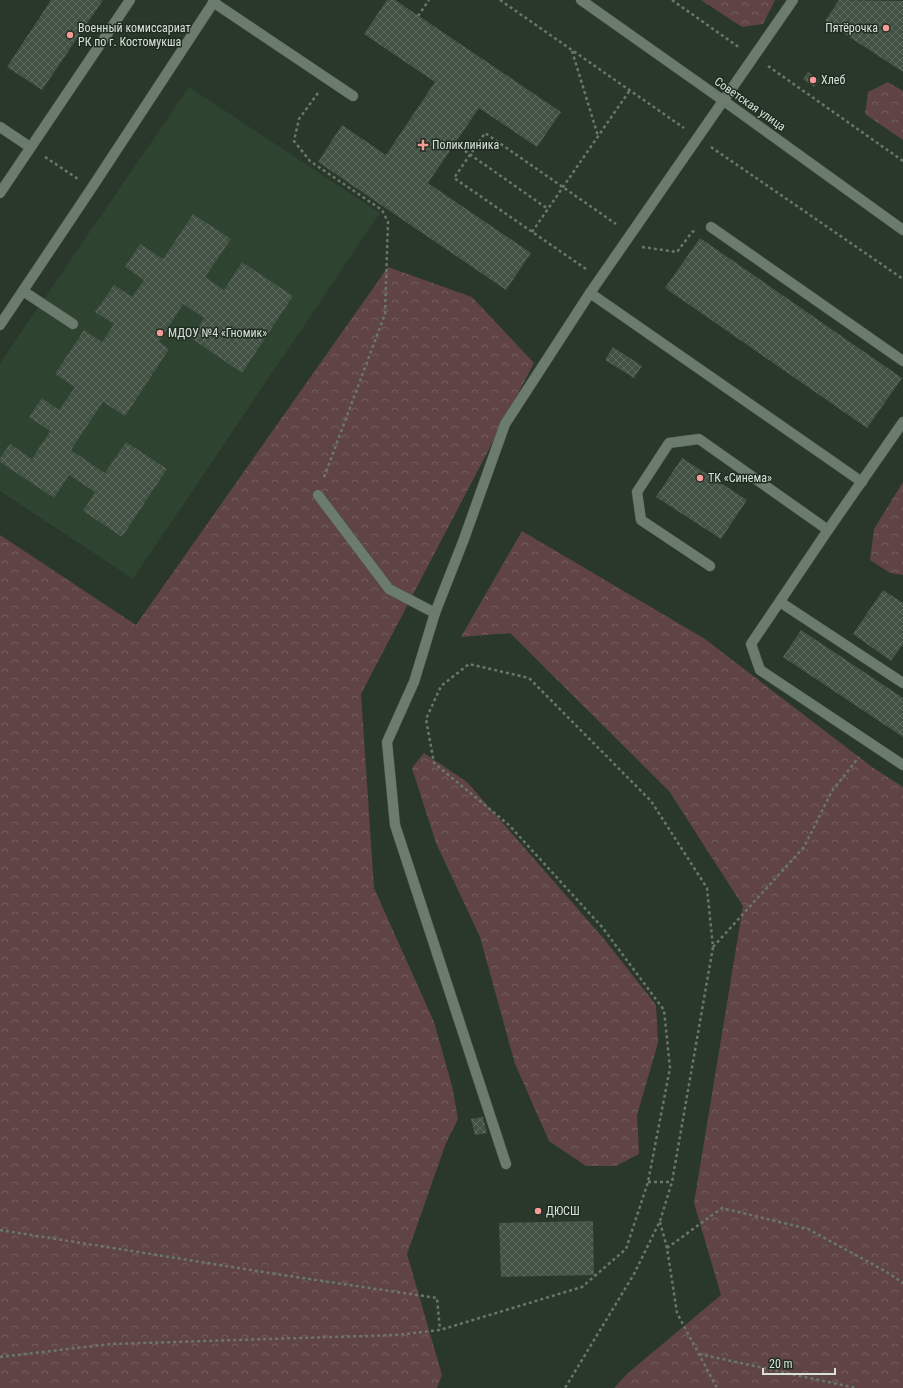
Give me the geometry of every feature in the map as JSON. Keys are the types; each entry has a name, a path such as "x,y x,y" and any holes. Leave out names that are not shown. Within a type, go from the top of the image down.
{"street":[{"path":"0,193 130,0"},
{"name":"Советская улица","path":"581,0 903,230"},
{"path":"506,1164 395,825 387,742 414,682 435,613 464,540 505,424 599,279 793,0"},
{"path":"0,325 214,1 353,96"},
{"path":"0,127 30,147"},
{"path":"711,227 903,361"},
{"path":"22,291 73,324"},
{"path":"590,293 862,482"},
{"path":"903,422 751,644 760,670 903,765"},
{"path":"710,566 642,520 637,492 669,443 699,439 828,530"},
{"path":"318,495 389,589 435,613"},
{"path":"780,602 903,683"}],"path":[{"path":"418,16 430,0"},
{"path":"500,0 903,279"},
{"path":"672,0 903,162"},
{"path":"572,49 598,136"},
{"path":"318,495 385,314 388,222 382,210 310,161 294,141 299,119 329,79"},
{"path":"532,232 630,90"},
{"path":"599,279 454,178 485,133 631,234"},
{"path":"455,144 548,209"},
{"path":"30,147 91,188"},
{"path":"623,245 677,252 692,232 711,227"},
{"path":"0,1357 111,1344 396,1335 440,1330 582,1287 626,1248 648,1182 670,1068 664,1010 602,927 509,825 434,763 426,719 441,686 469,664 529,678 651,801 707,888 713,947 672,1182 660,1221 634,1274 565,1388"},
{"path":"713,947 804,847 832,791 870,743"},
{"path":"648,1182 672,1182"},
{"path":"667,1248 722,1208 808,1229 886,1271 903,1283"},
{"path":"660,1221 667,1248 677,1313 717,1388"},
{"path":"0,1230 437,1298 440,1330"},
{"path":"699,1354 856,1388"}],"shaded area":[{"name":"МДОУ №4 «Гномик»","path":"189,87 380,213 133,579 0,491 0,363"}],"green space":[{"path":"701,0 775,0 763,24 742,27"},
{"path":"888,82 903,91 903,140 865,114 868,92"},
{"path":"388,267 472,297 534,363 361,694 374,888 434,1022 452,1086 458,1119 446,1143 407,1254 442,1375 437,1388 0,1388 0,535 136,625"},
{"path":"903,482 903,575 890,573 870,560 874,529"},
{"path":"522,531 705,639 872,767 903,787 903,1388 614,1388 628,1373 721,1295 694,1203 743,906 669,791 510,633 461,637"},
{"path":"424,753 467,782 604,939 656,1005 658,1043 637,1115 639,1154 616,1166 586,1166 549,1141 515,1064 480,937 436,843 412,768"}],"building":[{"path":"51,0 103,0 42,90 7,67"},
{"name":"Поликлиника","path":"387,0 395,0 561,112 537,147 479,108 428,183 531,253 506,290 318,162 342,125 386,155 435,82 364,34"},
{"path":"839,0 903,1 903,72 825,21"},
{"path":"808,72 819,80 814,87 803,79"},
{"path":"193,214 231,239 205,277 224,290 242,262 293,296 242,373 191,338 204,318 183,304 159,342 169,349 125,416 103,402 71,450 105,473 126,442 167,469 122,537 83,511 95,492 69,475 54,498 0,462 0,458 10,444 32,459 50,431 29,417 42,398 59,410 75,387 55,374 84,330 102,342 114,324 95,312 114,285 132,297 144,280 125,267 140,244 163,259"},
{"path":"700,238 902,378 867,428 665,288"},
{"path":"613,347 642,366 634,378 605,360"},
{"path":"682,458 747,500 721,539 656,497"},
{"path":"883,590 903,603 903,644 891,661 853,634"},
{"path":"801,630 903,698 903,737 783,657"},
{"path":"483,1117 487,1133 475,1135 471,1119"},
{"path":"593,1221 594,1275 501,1277 499,1223"}],"place":[{"name":"Пятёрочка","path":"886,28"},
{"name":"Военный комиссариат РК по г. Костомукша","path":"70,35"},
{"name":"Хлеб","path":"813,80"},
{"name":"Поликлиника","path":"423,145"},
{"name":"МДОУ №4 «Гномик»","path":"160,333"},
{"name":"ТК «Синема»","path":"700,478"},
{"name":"ДЮСШ","path":"538,1211"}]}
